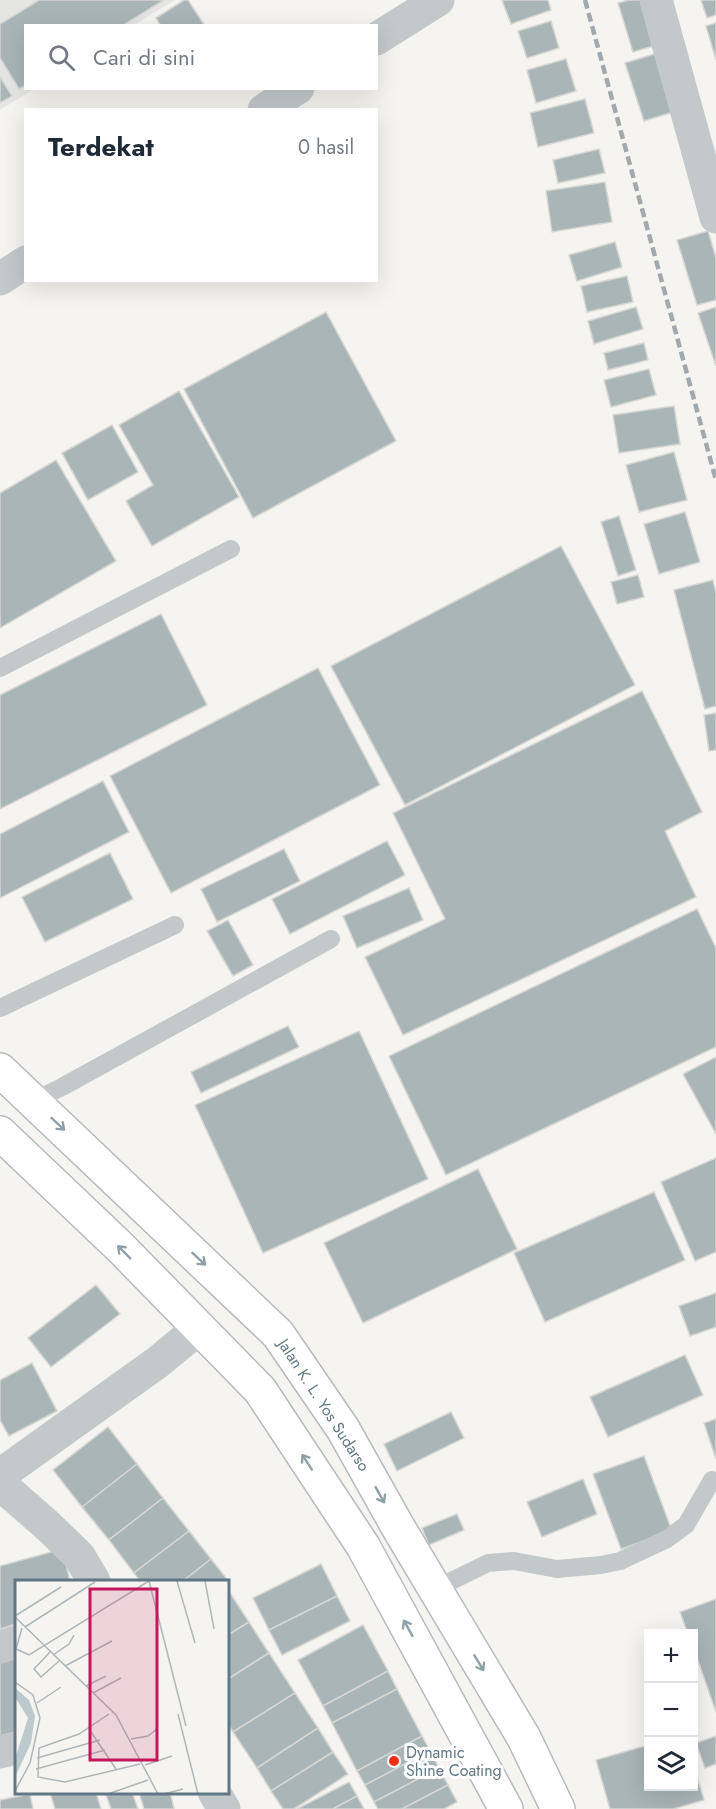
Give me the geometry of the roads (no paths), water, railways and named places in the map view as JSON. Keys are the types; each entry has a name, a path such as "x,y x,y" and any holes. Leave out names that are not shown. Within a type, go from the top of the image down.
{"highway":[{"name":"Jalan K. L. Yos Sudarso","path":"0,1070 278,1334 343,1429 524,1738 558,1809"},
{"path":"4,1144 120,1247 260,1390 363,1546 506,1809"}],"street":[{"path":"378,38 438,0"},
{"path":"656,0 716,217"},
{"path":"267,108 295,90"},
{"path":"0,279 24,263"},
{"path":"0,1475 158,1362 199,1328"},
{"path":"0,1484 79,1556 93,1580"},
{"path":"0,1647 15,1642"},
{"path":"0,1752 15,1748"},
{"path":"215,1794 224,1809"}],"lane":[{"path":"0,668 231,549"},
{"path":"0,1008 175,925"},
{"path":"33,1101 332,939"},
{"path":"435,1589 488,1563 514,1561 557,1569 620,1561 667,1539 686,1525 712,1480"}],"railway":[{"path":"585,0 716,480"}],"place":[{"name":"Dynamic Shine Coating","path":"394,1761"}]}
